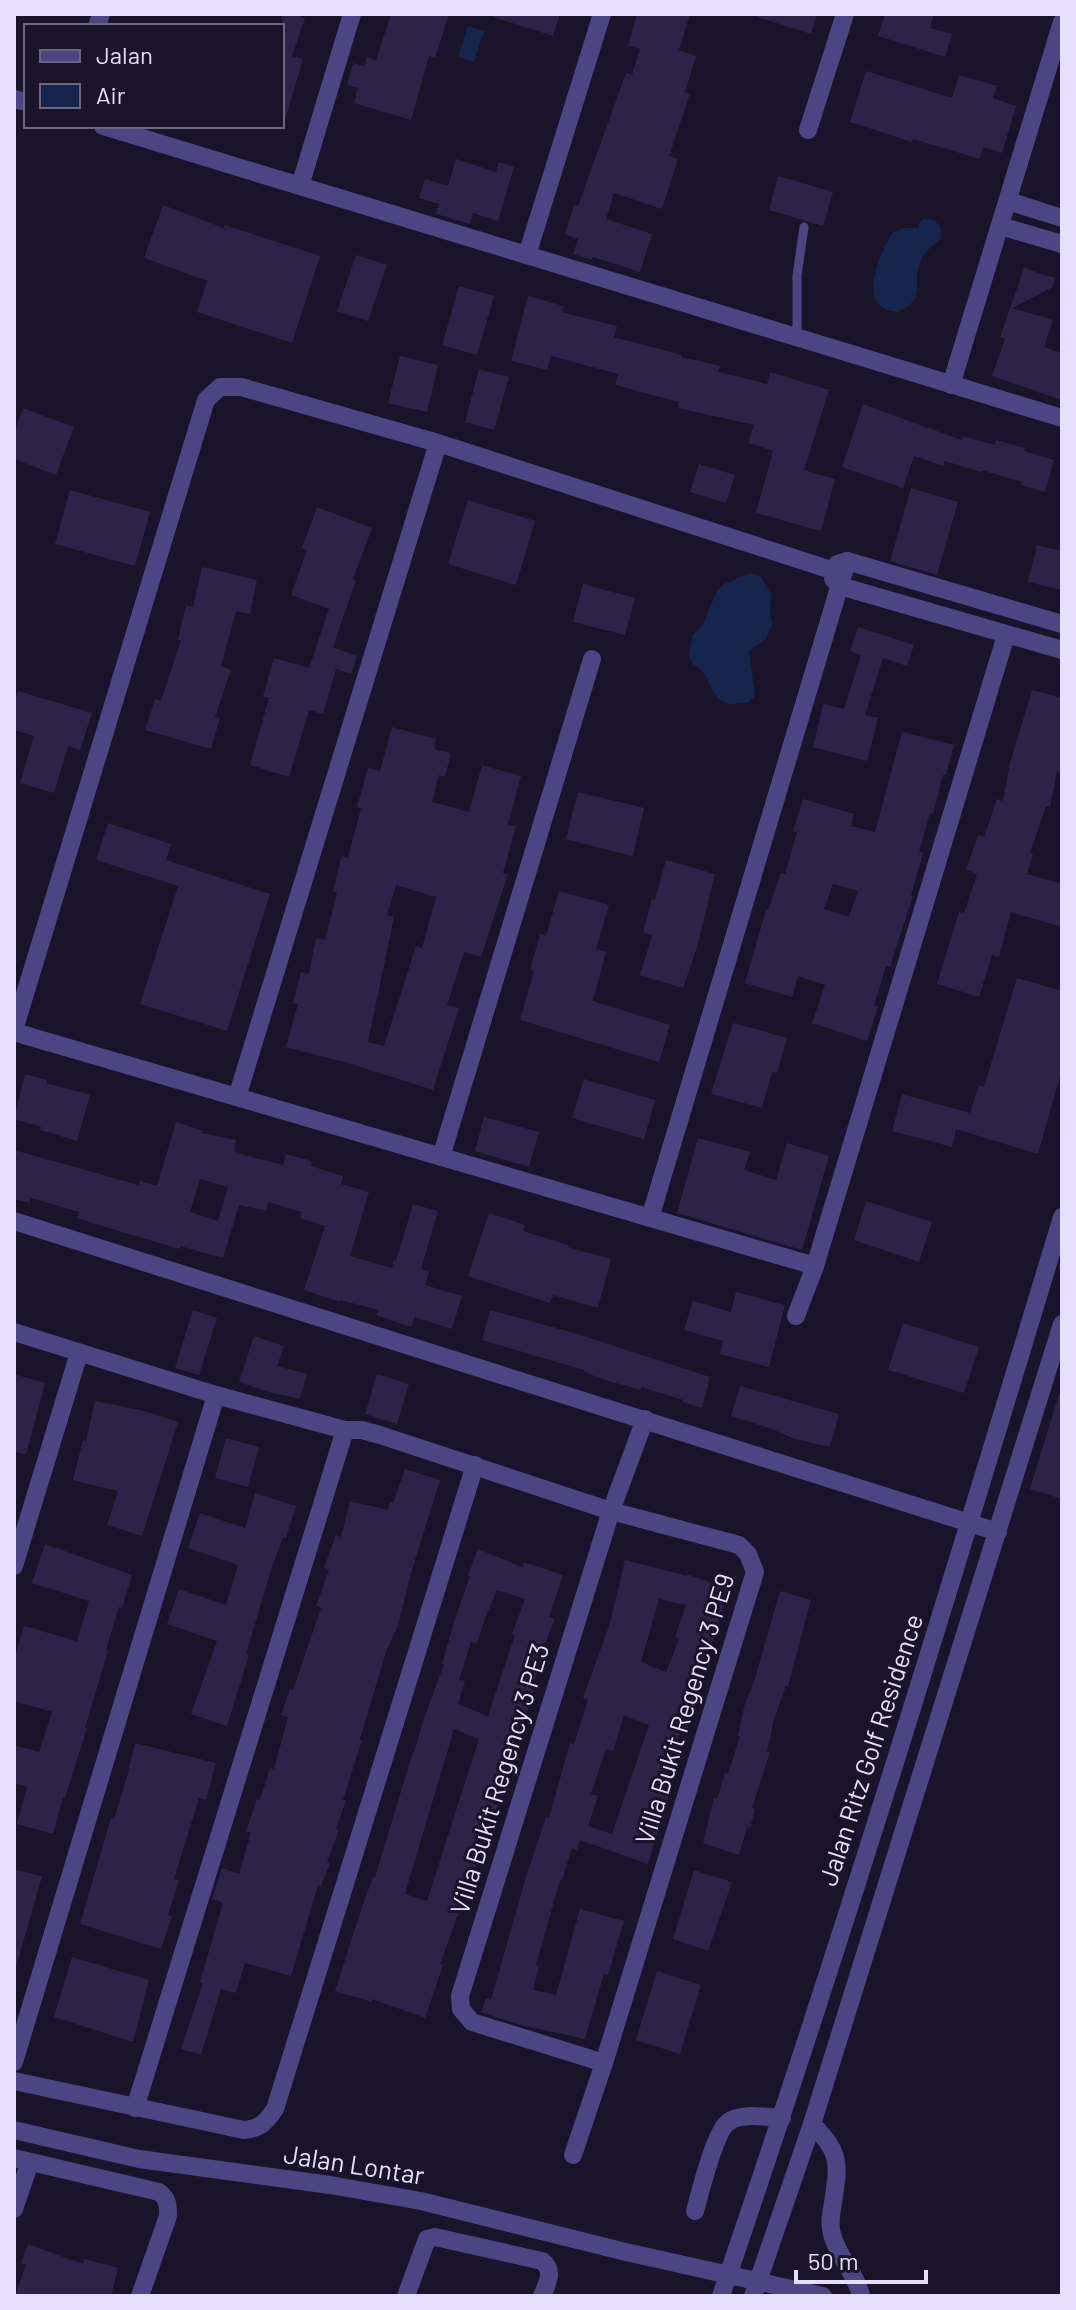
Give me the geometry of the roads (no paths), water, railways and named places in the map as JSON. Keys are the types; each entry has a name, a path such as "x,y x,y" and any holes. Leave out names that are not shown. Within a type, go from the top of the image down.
{"street":[{"path":"300,186 352,14"},
{"path":"527,255 602,14"},
{"path":"808,130 845,14"},
{"path":"951,385 1062,22"},
{"path":"110,128 1062,418"},
{"path":"1008,201 1062,218"},
{"path":"1000,226 1062,244"},
{"path":"815,1266 14,1031 206,400 220,387 241,387 438,443 825,568 840,586 1062,650"},
{"path":"237,1097 438,443"},
{"path":"825,568 847,561 1062,624"},
{"path":"650,1218 847,561"},
{"path":"796,1316 815,1266 1006,635"},
{"path":"441,1157 592,659"},
{"name":"Jalan Ritz Golf Residence","path":"721,2296 782,2118 1062,1217"},
{"path":"14,1221 998,1532"},
{"name":"Jalan Ritz Golf Residence","path":"753,2296 812,2124 1062,1324"},
{"name":"Villa Bukit Regency 3 PE9","path":"14,1332 216,1395 345,1430 362,1430 380,1435 611,1511 739,1545 748,1554 755,1572 573,2155"},
{"path":"14,1566 79,1353"},
{"path":"14,2062 216,1395"},
{"name":"Villa Bukit Regency 3 PE3","path":"604,2063 472,2022 461,2009 460,1996 611,1511 645,1419"},
{"path":"135,2108 345,1430"},
{"path":"14,2081 244,2130 255,2129 266,2122 275,2109 475,1465"},
{"path":"695,2211 718,2138 727,2123 755,2116 782,2118"},
{"path":"812,2124 834,2149 837,2165 831,2232 861,2296"},
{"name":"Jalan Lontar","path":"14,2130 139,2159 330,2185 421,2201 823,2296"},
{"path":"14,2209 22,2160 159,2192 165,2196 168,2216 140,2296"},
{"path":"406,2296 427,2239 435,2237 542,2261 550,2275 542,2296"}],"lane":[{"path":"797,337 797,276 804,227"}],"water":[{"path":"468,26 484,31 474,62 458,56"},
{"path":"924,219 934,220 940,226 942,238 922,258 913,301 898,312 887,310 877,303 874,294 873,283 879,260 893,232 918,228"},
{"path":"750,573 761,577 771,594 772,624 766,639 749,651 755,695 749,702 734,704 717,698 706,676 692,664 689,655 692,636 702,626 717,591 724,584"}]}
